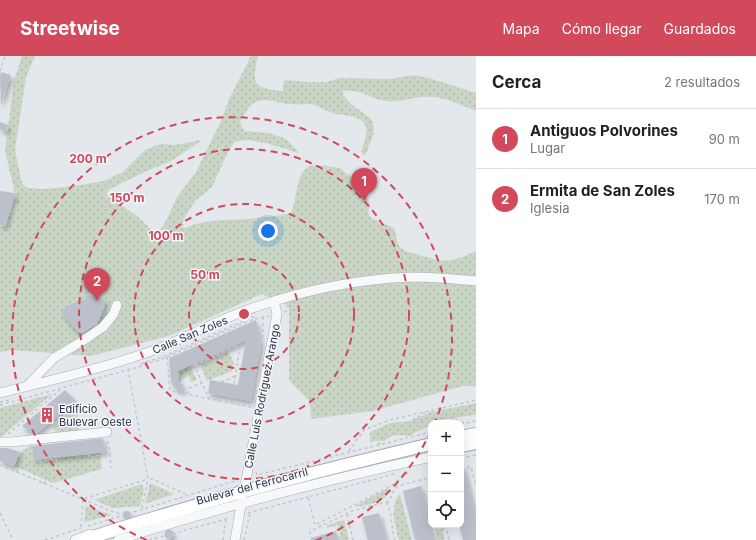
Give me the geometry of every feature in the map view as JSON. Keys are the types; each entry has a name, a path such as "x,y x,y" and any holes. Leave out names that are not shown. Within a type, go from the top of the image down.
{"main road":[{"path":"464,436 476,434"},
{"path":"464,445 476,443"},
{"name":"Bulevar del Ferrocarril","path":"104,540 243,496 359,462 428,445"},
{"name":"Bulevar del Ferrocarril","path":"85,540 135,523 243,496 428,454"}],"street":[{"name":"Calle San Zoles","path":"0,393 143,355 245,311 274,301 329,286 422,277 476,280"},
{"name":"Calle Luis Rodríguez Arango","path":"236,540 277,314 274,301"},
{"path":"26,387 54,358 103,327 113,315 117,305"},
{"path":"464,432 476,430"},
{"path":"2,439 11,442 107,432"},
{"name":"Bulevar del Ferrocarril","path":"118,540 324,466 428,441"},
{"path":"464,450 476,448"},
{"name":"Bulevar del Ferrocarril","path":"75,540 129,521 243,496 328,482 428,458"}],"path":[{"path":"0,71 5,56"},
{"path":"117,305 137,268 146,258 165,242 176,229 184,224"},
{"path":"280,308 290,306 291,310 282,312"},
{"path":"0,405 62,389 167,357 262,317"},
{"path":"209,399 195,364 236,345 239,353 234,384"},
{"name":"Calle Luis Rodríguez Arango","path":"167,357 170,391 251,408"},
{"path":"128,369 148,479 142,509"},
{"path":"221,382 236,376"},
{"path":"188,394 189,388 202,383"},
{"path":"2,439 62,389"},
{"path":"218,401 219,395"},
{"path":"231,403 232,398"},
{"path":"348,452 364,430 390,420 476,400"},
{"path":"452,418 476,404"},
{"path":"376,445 412,420 432,410"},
{"path":"412,420 452,418 465,423 476,421"},
{"path":"107,432 111,468"},
{"path":"254,469 257,475 428,433"},
{"path":"88,454 90,458"},
{"path":"43,483 90,458 110,454"},
{"path":"464,457 476,455"},
{"path":"15,471 34,462 56,459 60,474"},
{"path":"41,461 50,479"},
{"path":"0,465 116,513 126,514"},
{"path":"464,468 471,466 476,486"},
{"path":"308,497 315,525 391,486 411,470 404,472"},
{"path":"244,540 250,513 398,474"},
{"path":"312,540 311,531 352,511 387,502 398,486 428,478"},
{"path":"83,499 148,479 152,479 188,495"},
{"path":"45,540 239,480"},
{"path":"81,528 83,499"},
{"path":"387,502 391,515 392,530 395,540"},
{"path":"351,507 352,511"},
{"path":"0,513 13,540"},
{"path":"347,514 353,540"},
{"path":"149,540 231,518"},
{"path":"223,540 226,519"},
{"path":"436,531 446,528 449,540"}],"green space":[{"path":"22,56 35,56 26,77 15,150 23,185 28,188 45,189 104,181 123,172 145,150 152,147 160,144 175,145 201,140 171,161 110,189 106,194 138,217 155,233 159,232 177,197 196,172 221,121 229,99 251,56 258,56 255,74 257,84 260,87 273,90 283,91 283,83 285,80 327,82 339,78 390,79 414,75 429,78 476,93 476,111 436,97 385,101 359,92 349,90 343,91 343,95 351,104 369,117 373,122 374,133 365,156 361,152 366,134 366,126 357,118 330,112 310,104 287,104 266,100 255,102 240,121 242,128 245,131 268,133 286,139 299,153 250,140 235,142 229,150 212,187 195,201 181,226 185,228 208,221 252,219 288,214 293,208 299,179 304,170 310,166 318,165 340,168 355,180 365,194 370,205 368,213 371,218 394,228 398,244 403,249 419,255 442,260 453,260 476,251 476,386 463,386 373,411 311,419 310,402 289,380 289,306 262,294 169,336 91,356 13,350 0,352 0,226 6,227 15,199 15,193 5,151 14,80"},
{"path":"228,352 234,363 232,371 207,381 200,364 209,361 214,371 224,367 219,356"},
{"path":"219,356 224,367 214,372 209,361"},
{"path":"190,366 197,380 191,382 189,376 179,381 178,371"},
{"path":"52,394 1,437 0,437 0,408"},
{"path":"476,403 476,415 441,420 428,420 428,426 409,436 394,435 385,440 370,442 370,432 390,423 411,421 431,412"},
{"path":"77,407 79,431 57,433 52,427"},
{"path":"32,445 34,460 100,453 102,469 53,483 14,466 20,452"},
{"path":"150,483 174,494 145,504"},
{"path":"142,484 144,490 140,506 112,508 94,500"},
{"path":"388,488 385,497 382,500 372,504 357,507 355,506"},
{"path":"400,494 412,540 399,540 397,535 394,510"},
{"path":"86,506 112,515 84,522"},
{"path":"344,520 349,540 342,540 338,525 327,528 327,525"},
{"path":"435,528 442,528 445,540 438,540"}],"building":[{"path":"1,72 11,75 1,105 0,76"},
{"path":"0,122 8,125 7,131 0,130"},
{"path":"0,191 15,193 15,199 13,199 5,226 0,225"},
{"path":"85,296 93,296 93,298 106,300 97,324 81,334 61,312 69,305 86,299"},
{"path":"256,320 261,344 251,401 208,393 210,380 238,385 246,340 178,371 179,383 183,384 182,392 175,388 171,382 169,358"},
{"name":"Edificio Bulevar Oeste","path":"65,390 76,401 37,433 32,434 31,428 29,431 22,426"},
{"path":"103,438 105,452 34,460 32,446"},
{"path":"0,448 7,448 20,452 14,466 0,461"},
{"path":"464,469 476,516 476,540 463,540 460,528 464,528"},
{"path":"421,486 428,515 428,528 431,528 434,540 415,540 403,491"},
{"path":"125,511 129,511 131,515 129,519 125,519 123,517 123,513"},
{"path":"379,513 386,540 368,540 362,517"},
{"path":"167,530 171,530 173,534 171,538 167,538 165,536 165,532"},
{"path":"336,531 338,540 311,540 311,538"}],"place":[{"name":"Antiguos Polvorines","path":"364,201"},
{"name":"Ermita de San Zoles","path":"97,301"},
{"name":"Edificio Bulevar Oeste","path":"47,415"}]}
